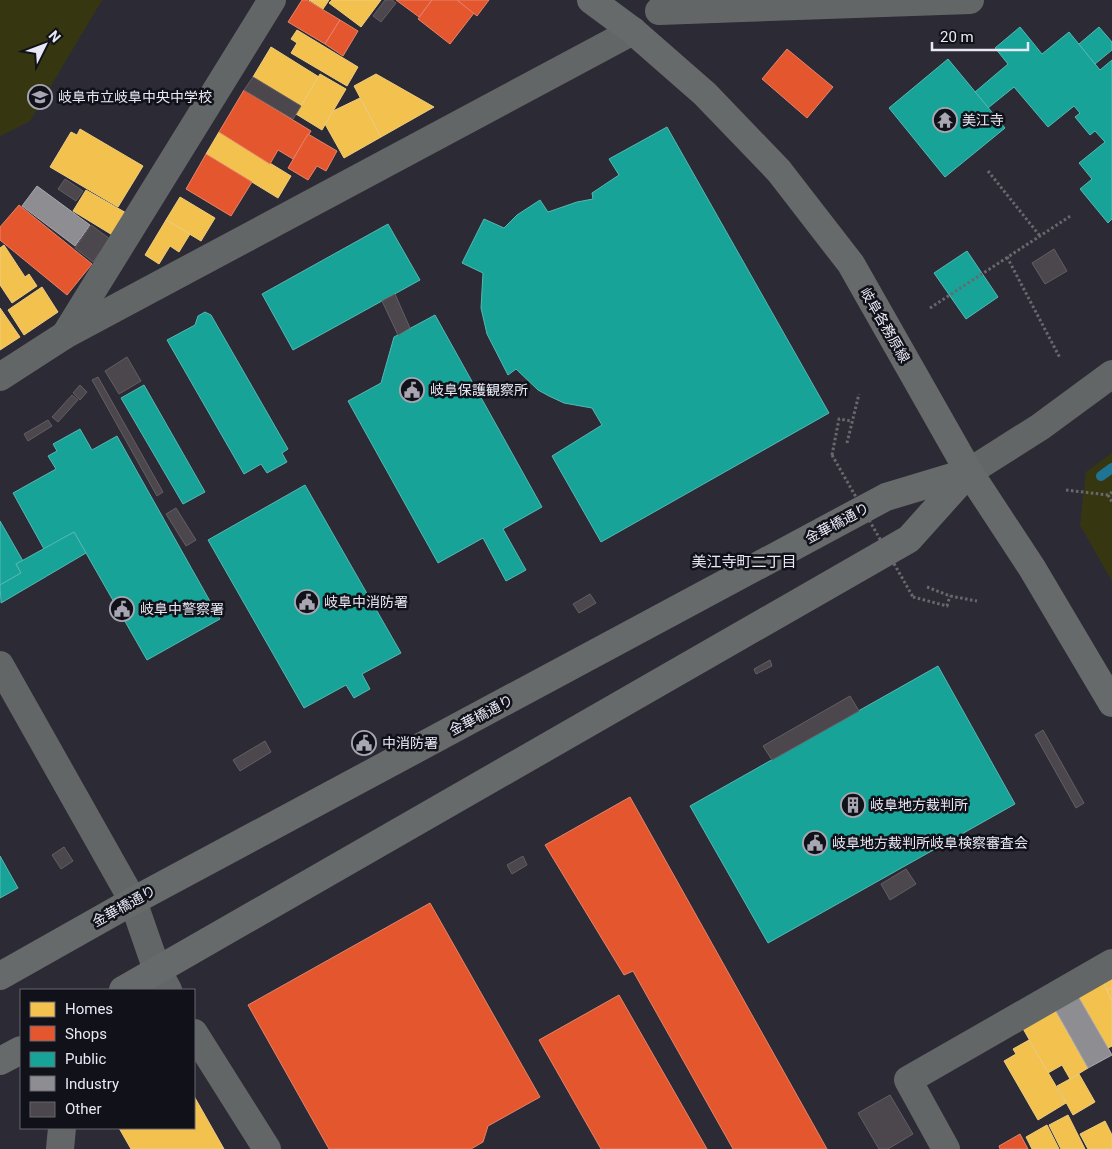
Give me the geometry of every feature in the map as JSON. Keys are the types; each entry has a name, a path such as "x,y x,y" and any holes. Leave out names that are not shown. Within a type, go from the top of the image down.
{"main road":[{"name":"岐阜各務原線","path":"591,0 633,31 705,94 779,171 851,264 969,472 1032,568 1112,703"},
{"name":"金華橋通り","path":"0,976 133,901 886,497 969,472"},
{"name":"金華橋通り","path":"127,989 162,980 909,539 969,472"},
{"path":"0,1062 20,1051"}],"street":[{"path":"65,335 272,0"},
{"path":"0,377 65,335 633,31 668,6 970,0"},
{"name":"金華橋通り","path":"969,472 1040,427 1112,374"},
{"path":"0,665 133,901 162,980"},
{"path":"946,1149 908,1080 1112,963"},
{"path":"195,1035 268,1149"},
{"path":"60,1149 62,1129"}],"path":[{"path":"988,171 1040,236"},
{"path":"930,308 1072,215"},
{"path":"1007,258 1060,358"},
{"path":"847,443 859,394"},
{"path":"851,421 839,419 832,454 913,597 947,606 950,596"},
{"path":"1066,490 1108,495 1112,492"},
{"path":"1108,495 1112,502"},
{"path":"927,587 950,596 976,601"}],"shaded area":[{"path":"0,0 102,0 30,121 0,136"},
{"path":"1112,453 1112,581 1080,525 1086,472"}],"building: Homes":[{"path":"309,0 329,0 323,9"},
{"path":"332,0 381,0 361,27 329,3"},
{"path":"297,30 358,67 347,86 291,53 297,43 291,39"},
{"path":"271,47 319,77 301,106 253,77"},
{"path":"320,74 346,89 322,130 296,114"},
{"path":"376,74 434,107 381,137 354,86"},
{"path":"360,98 381,137 344,158 325,124 333,111"},
{"path":"80,129 143,166 118,207 50,167 71,132 77,135"},
{"path":"219,132 291,176 278,198 206,154"},
{"path":"86,190 128,214 114,236 73,211"},
{"path":"180,197 215,218 201,241 166,220"},
{"path":"166,220 190,234 179,252 170,246 159,264 145,255"},
{"path":"4,245 25,277 29,274 37,286 12,303 0,285 0,248"},
{"path":"42,287 58,312 24,335 8,310"},
{"path":"0,308 20,337 0,350"},
{"path":"1112,976 1112,988 1107,990 1103,980"},
{"path":"1102,979 1112,1001 1112,1046 1108,1048 1076,993"},
{"path":"1112,988 1112,1001 1107,990"},
{"path":"1053,1007 1088,1068 1070,1079 1062,1065 1048,1073 1021,1025"},
{"path":"1029,1040 1066,1103 1038,1120 1004,1061 1016,1054 1013,1049"},
{"path":"1079,1074 1095,1102 1073,1115 1057,1086"},
{"path":"195,1098 224,1149 131,1149 120,1129 195,1129"},
{"path":"1068,1115 1085,1149 1061,1149 1049,1125"},
{"path":"1105,1121 1112,1135 1112,1149 1088,1149 1080,1134"},
{"path":"1047,1125 1059,1149 1032,1149 1026,1137"}],"building: Shops":[{"path":"302,0 307,0 340,20 325,44 288,22"},
{"path":"396,0 432,0 419,17"},
{"path":"432,0 457,0 474,13 450,44 418,19"},
{"path":"457,0 489,0 477,16"},
{"path":"340,20 358,31 343,56 325,44"},
{"path":"787,49 833,87 807,118 762,79"},
{"path":"244,90 311,131 293,159 278,150 270,164 219,132"},
{"path":"308,134 337,151 326,171 317,166 308,180 288,168"},
{"path":"206,154 252,182 231,216 186,189"},
{"path":"19,205 92,264 67,295 0,240 0,227"},
{"path":"630,797 827,1149 733,1149 633,971 624,975 545,845"},
{"path":"430,903 540,1097 488,1126 483,1142 471,1149 329,1149 248,1005"},
{"path":"619,995 707,1149 601,1149 539,1040"},
{"path":"1020,1134 1028,1149 1000,1149 999,1146"}],"building: Public":[{"path":"1020,27 1042,54 1069,32 1100,70 1112,60 1112,219 1108,223 1080,189 1092,179 1079,163 1105,142 1095,131 1090,135 1075,117 1080,113 1074,106 1048,127 1014,87 988,108 975,92 1008,64 995,48"},
{"path":"1099,27 1112,42 1112,50 1095,64 1079,44"},
{"path":"948,59 1005,128 945,177 889,108"},
{"path":"667,127 829,413 601,542 552,456 602,425 592,408 564,403 549,396 538,390 516,369 508,375 487,334 481,308 483,273 462,263 484,219 504,228 517,215 540,200 548,212 577,202 593,199 592,193 619,175 609,159"},
{"path":"388,224 420,280 293,350 262,294"},
{"path":"967,251 998,297 966,319 934,273"},
{"path":"205,312 211,315 288,449 282,453 287,462 267,473 261,464 244,474 167,340 195,325 198,316"},
{"path":"435,315 542,507 503,529 526,570 506,581 483,538 438,563 348,401 381,383 394,337"},
{"path":"144,385 205,492 183,504 121,398"},
{"path":"80,429 92,450 117,436 220,619 147,660 74,532 44,549 13,493 56,469 48,456 57,451 53,444"},
{"path":"305,485 401,653 362,674 370,689 354,698 346,685 304,708 208,540"},
{"path":"0,521 23,561 16,564 21,573 0,585"},
{"path":"74,532 86,553 1,603 0,585 21,573 16,564"},
{"name":"岐阜地方裁判所","path":"938,666 1015,804 768,943 690,806"},
{"path":"0,856 18,888 0,898"}],"building: Industry":[{"path":"37,186 90,225 75,246 22,206"},
{"path":"1078,996 1112,1055 1088,1068 1055,1009"}],"building: Other":[{"path":"385,0 392,0 396,3 381,22 373,16"},
{"path":"253,77 301,106 293,119 244,90"},
{"path":"65,179 83,191 76,201 58,189"},
{"path":"91,225 110,239 93,262 75,248"},
{"path":"1054,249 1067,271 1045,284 1032,263"},
{"path":"395,294 410,328 398,335 382,301"},
{"path":"127,357 141,381 119,394 105,371"},
{"path":"98,377 163,492 157,496 92,380"},
{"path":"80,385 87,392 80,400 73,393"},
{"path":"72,395 78,400 58,422 52,417"},
{"path":"48,420 52,426 28,441 24,434"},
{"path":"176,508 196,540 186,546 166,514"},
{"path":"590,594 596,603 579,613 573,604"},
{"path":"770,660 772,666 756,674 754,669"},
{"path":"850,696 859,711 772,760 763,746"},
{"path":"1043,730 1084,803 1076,808 1035,735"},
{"path":"265,741 271,752 240,771 233,760"},
{"path":"64,847 73,861 61,869 52,855"},
{"path":"523,856 527,865 512,874 507,865"},
{"path":"906,869 916,884 890,900 881,884"},
{"path":"890,1095 913,1134 888,1149 879,1149 858,1113"}],"waterway":[{"path":"1101,476 1112,468"}],"place":[{"name":"岐阜市立岐阜中央中学校","path":"40,97"},
{"name":"美江寺","path":"945,120"},
{"name":"岐阜保護観察所","path":"412,390"},
{"name":"岐阜中消防署","path":"307,602"},
{"name":"岐阜中警察署","path":"122,609"},
{"name":"中消防署","path":"364,743"},
{"name":"岐阜地方裁判所","path":"853,805"},
{"name":"岐阜地方裁判所岐阜検察審査会","path":"815,843"}],"district":[{"name":"美江寺町二丁目","path":"744,562"}]}
